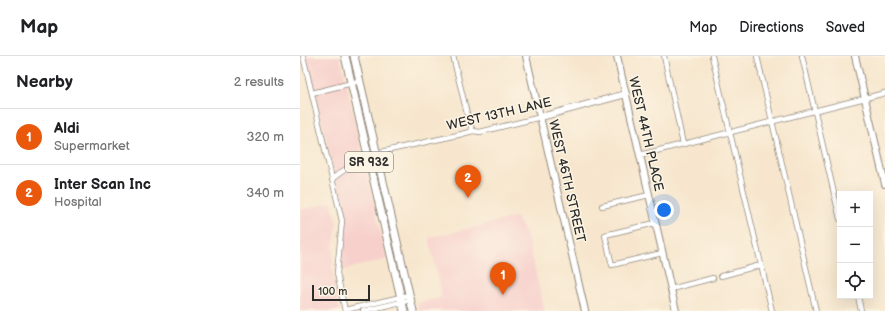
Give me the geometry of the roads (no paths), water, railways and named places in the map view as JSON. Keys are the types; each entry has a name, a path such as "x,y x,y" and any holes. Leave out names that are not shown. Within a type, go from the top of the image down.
{"main road":[{"name":"SR 932","path":"344,56 404,311"},
{"name":"SR 932","path":"354,56 413,311"},
{"path":"360,120 367,134 371,149 376,153"},
{"path":"369,161 375,165 380,184 387,198"}],"street":[{"path":"303,56 342,223 337,272 345,311 410,297"},
{"path":"453,56 469,122 473,130"},
{"name":"WEST 46TH STREET","path":"526,56 585,311"},
{"name":"WEST 44TH PLACE","path":"617,56 676,311"},
{"path":"664,56 683,144"},
{"path":"712,56 772,311"},
{"path":"757,56 816,311"},
{"path":"802,56 837,206"},
{"path":"856,56 885,184"},
{"path":"312,93 360,81"},
{"path":"640,156 885,93"},
{"name":"WEST 13TH LANE","path":"376,153 458,135 473,130 480,132 626,94"},
{"path":"332,179 354,164 369,161"},
{"path":"602,206 649,195"},
{"path":"655,223 606,235 612,265 662,253"},
{"path":"721,276 761,265"},
{"path":"671,289 713,278"},
{"path":"363,311 401,299"},
{"path":"859,299 861,311"}],"place":[{"name":"Inter Scan Inc","path":"468,198"},
{"name":"Aldi","path":"503,295"}]}
